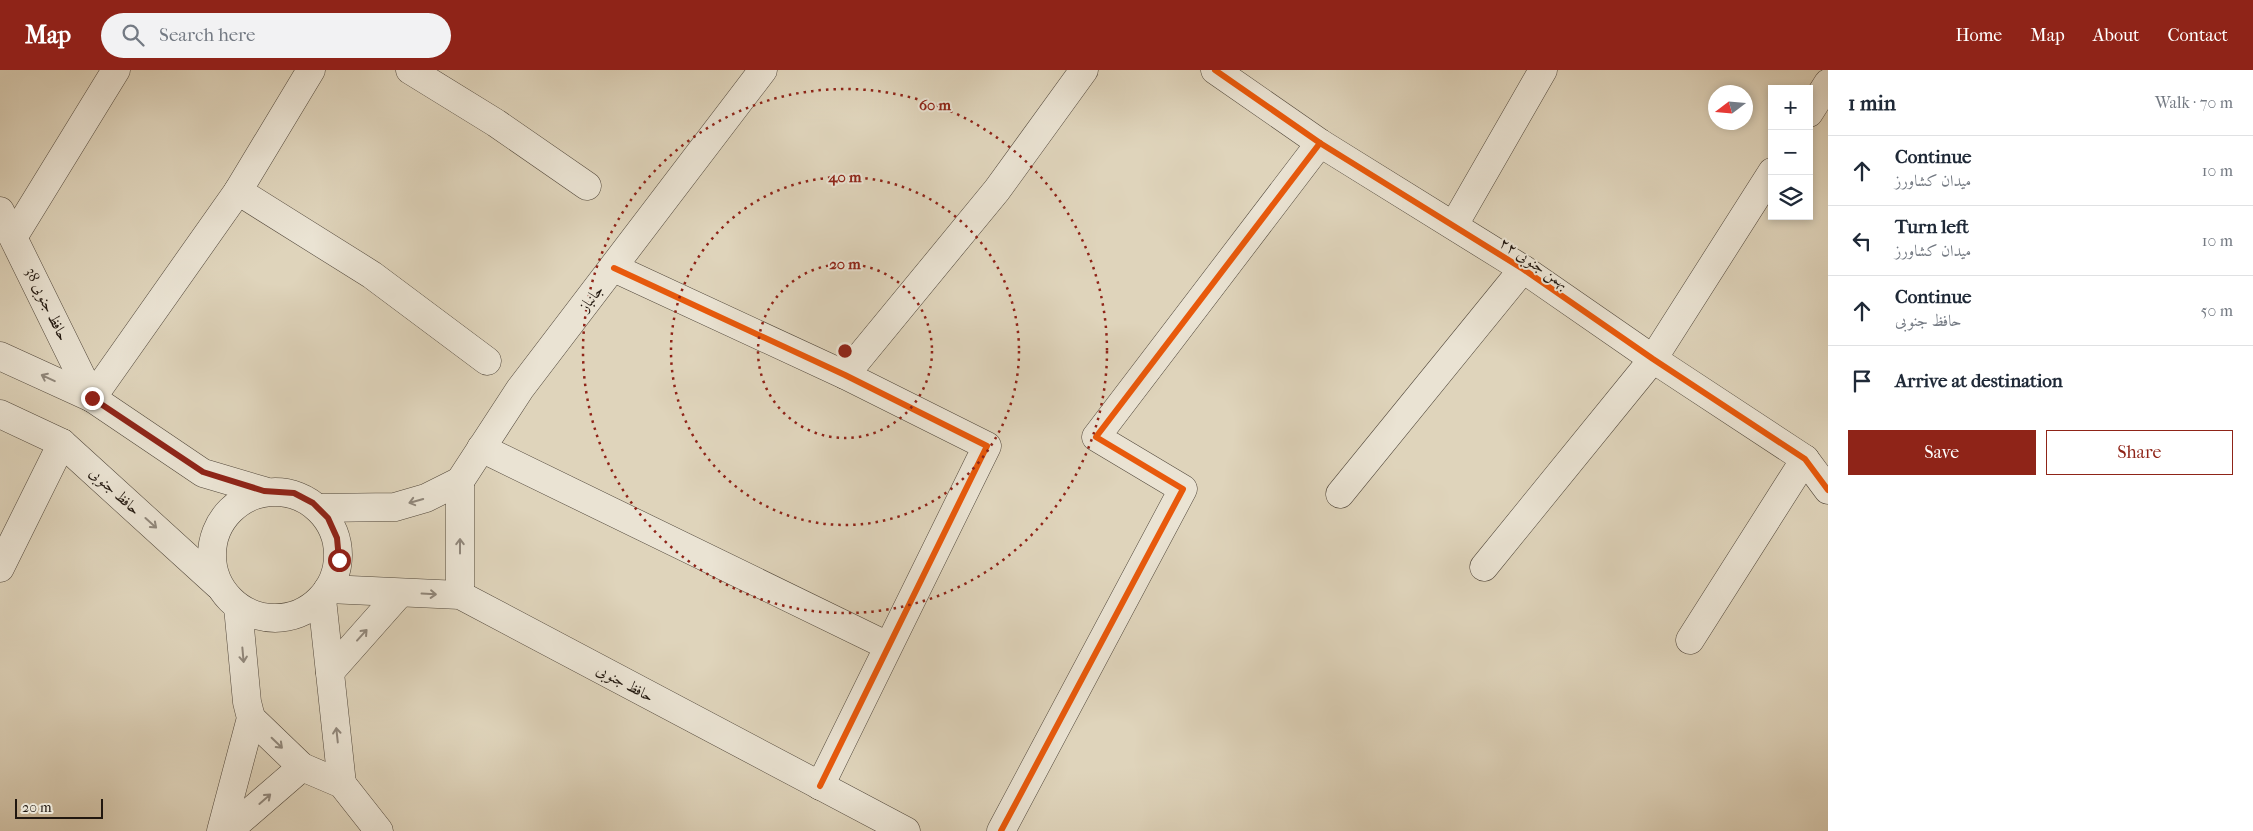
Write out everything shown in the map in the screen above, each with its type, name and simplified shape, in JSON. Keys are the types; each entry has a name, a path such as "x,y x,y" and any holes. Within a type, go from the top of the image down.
{"street":[{"path":"14,236 116,70"},
{"path":"92,398 238,191 311,70"},
{"path":"410,70 496,123 587,186"},
{"name":"جانباز","path":"460,481 520,389 763,70"},
{"path":"845,375 997,190 1084,70"},
{"path":"1454,225 1543,70"},
{"name":"۲۲ بهمن جنوبی","path":"1229,73 1320,143 1523,269 1653,359 1805,459 1828,490"},
{"path":"1813,107 1828,83"},
{"path":"1001,831 1183,490 1096,437 1320,143"},
{"path":"1484,567 1653,359 1770,175"},
{"path":"238,191 372,275 487,361"},
{"name":"حافظ جنوبی 38","path":"0,211 14,236 92,398"},
{"path":"614,268 845,375 987,446 820,786"},
{"path":"1340,494 1523,269"},
{"path":"0,356 92,398 203,472 264,491 294,493 313,503 328,518 337,538 339,560 333,580 325,594 308,610 290,617 254,616 238,607 218,584 211,555 218,526 237,503 264,491"},
{"name":"حافظ جنوبی","path":"0,414 62,443 218,584"},
{"path":"0,568 62,443"},
{"path":"481,448 888,646"},
{"path":"1690,640 1805,459"},
{"path":"318,508 395,507 426,498 460,481 460,595"},
{"path":"330,672 400,593"},
{"name":"حافظ جنوبی","path":"325,594 400,593 460,595 906,831"},
{"path":"325,594 330,672 342,784"},
{"path":"221,831 251,718 247,702 238,607"},
{"path":"251,718 302,767 342,784 380,831"},
{"path":"228,831 302,767"}],"cycle path":[{"path":"1215,70 1320,143 1523,269 1653,359 1805,459 1828,490"},
{"path":"1001,831 1183,489 1096,437 1320,143"},
{"path":"614,268 845,375 987,446 820,786"}],"route":[{"path":"92,398 203,472 264,491 294,493 313,503 328,518 337,538 339,560"}]}
